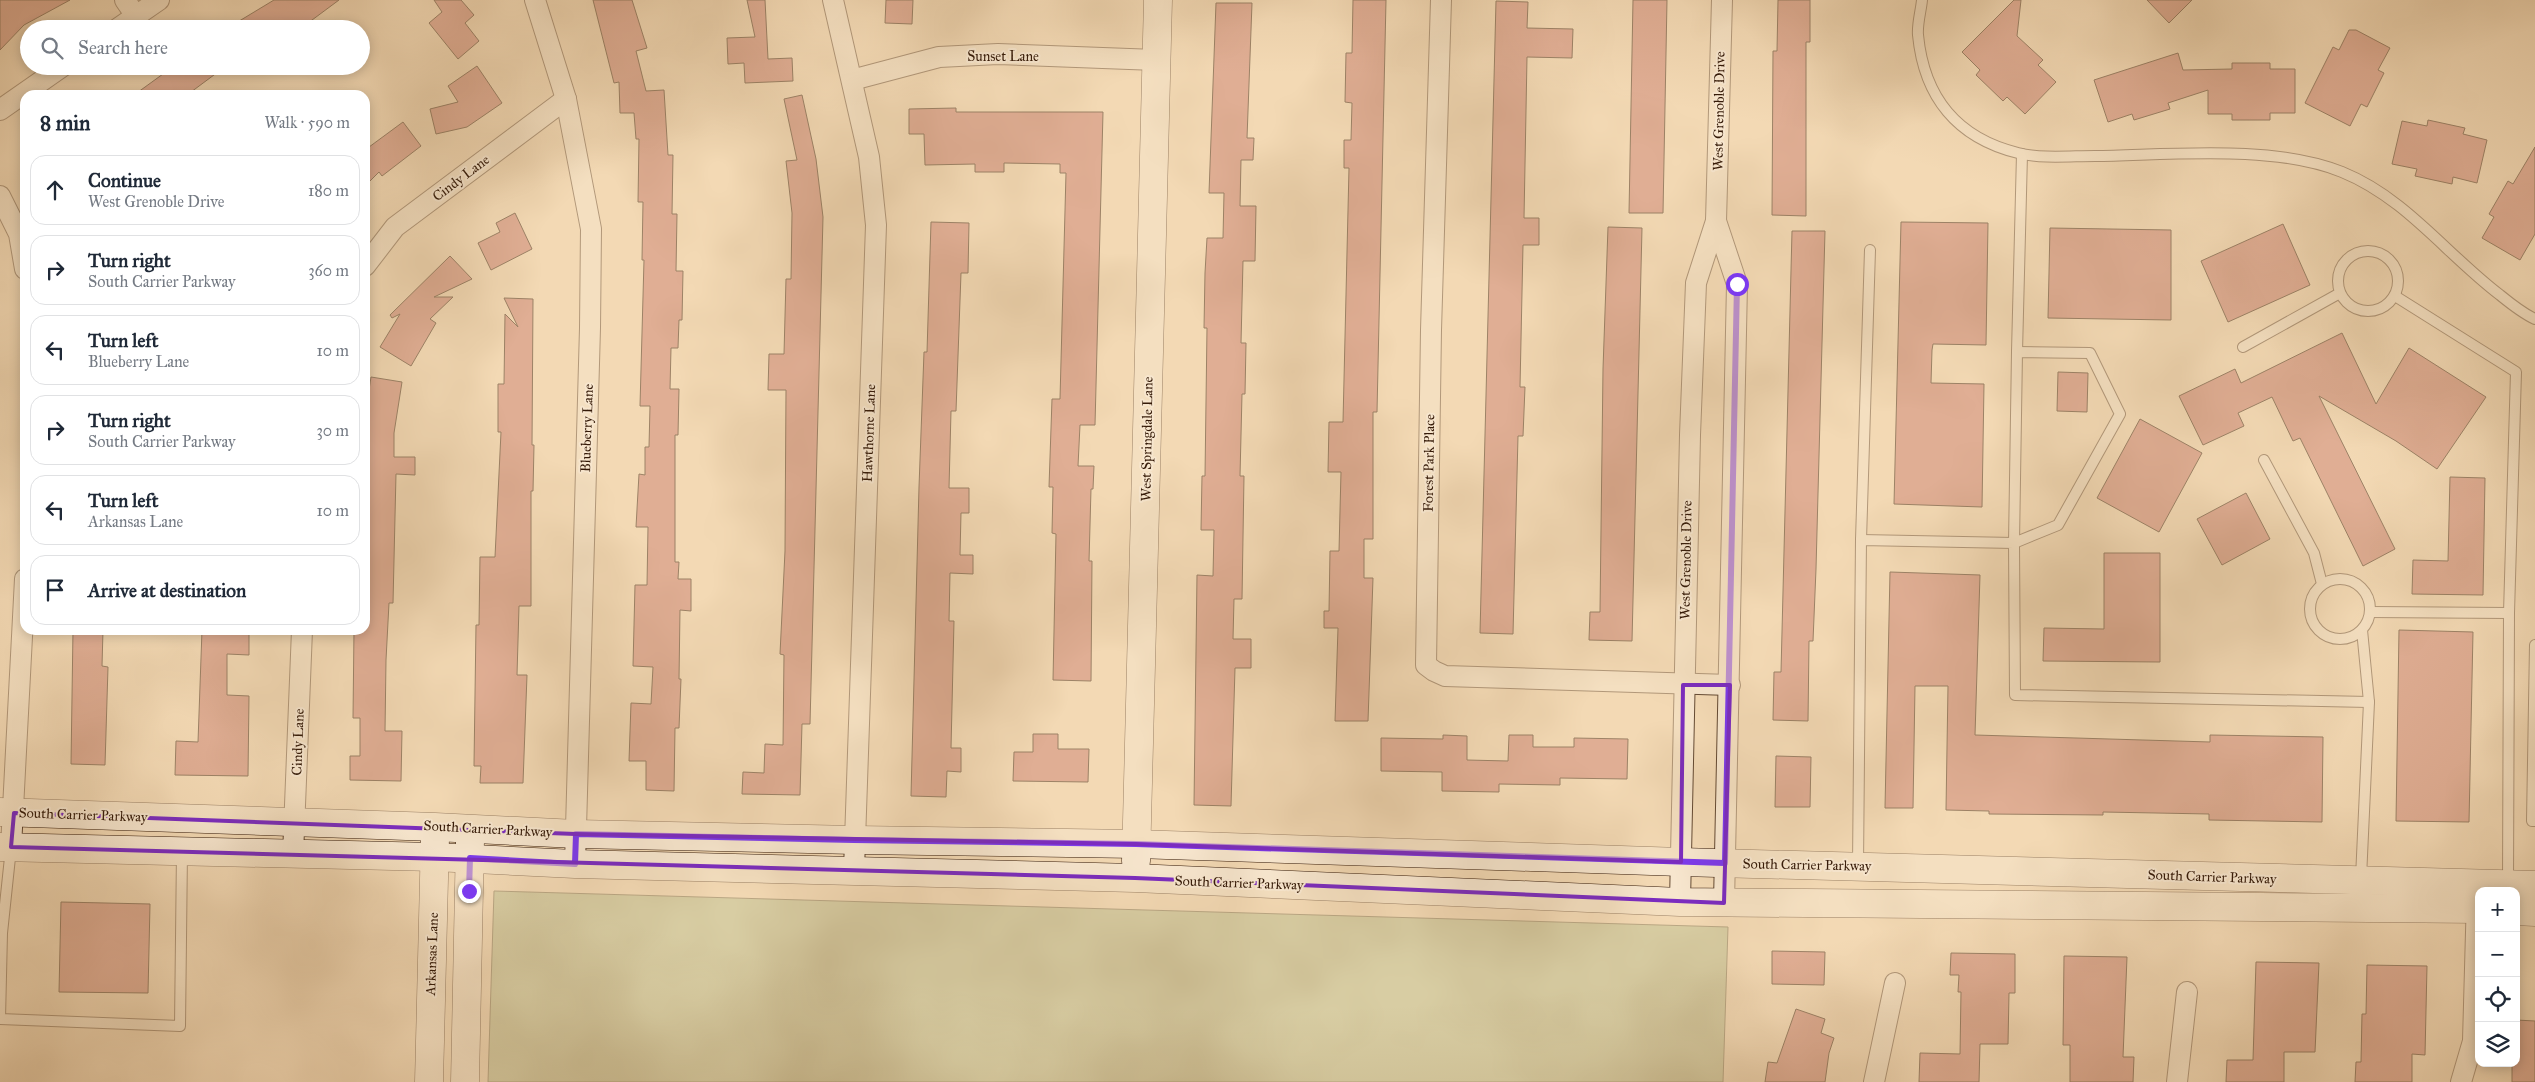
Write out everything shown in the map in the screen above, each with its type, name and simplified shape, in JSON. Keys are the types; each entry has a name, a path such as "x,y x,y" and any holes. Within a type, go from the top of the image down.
{"main road":[{"name":"West Springdale Lane","path":"1135,878 1158,0"},
{"name":"South Carrier Parkway","path":"7,812 435,827 576,834 1136,844 2361,882 2475,901"},
{"name":"Arkansas Lane","path":"428,1082 435,827"},
{"path":"465,1082 470,829"},
{"name":"South Carrier Parkway","path":"6,847 434,857 575,864 1135,878 1724,903 2475,901"},
{"name":"South Carrier Parkway","path":"2503,887 2508,884 2535,885"},
{"path":"2520,911 2535,912"}],"street":[{"path":"123,20 130,8 159,0"},
{"name":"Blueberry Lane","path":"535,0 566,99 591,229 575,864"},
{"name":"Hawthorne Lane","path":"833,0 869,157 876,225 854,870"},
{"name":"Forest Park Place","path":"1440,0 1431,330 1426,665 1446,676 1683,685"},
{"name":"West Grenoble Drive","path":"1680,902 1683,685 1696,283 1716,221 1722,0"},
{"name":"Sunset Lane","path":"852,80 939,57 998,54 1156,60"},
{"path":"29,90 50,75"},
{"path":"0,110 20,96"},
{"name":"Cindy Lane","path":"370,260 395,227 566,99"},
{"path":"0,196 19,234 20,240"},
{"name":"West Grenoble Drive","path":"1716,221 1737,284 1724,903"},
{"path":"6,847 21,635"},
{"name":"Cindy Lane","path":"293,854 296,822 302,635"},
{"path":"1683,685 1730,685"},
{"path":"2461,1082 2473,1041 2477,932"},
{"path":"1874,1082 1895,982"},
{"path":"2178,1082 2187,992"}],"lane":[{"path":"1922,0 1918,33 1923,64 1934,94 1955,122 1984,142 2022,154 2054,156 2225,154 2270,156 2304,161 2340,171 2370,184 2414,217 2483,282 2535,319"},
{"path":"2022,154 2014,543 2015,695 2369,702"},
{"path":"1858,866 1861,540 1870,250"},
{"path":"2370,250 2380,253 2389,258 2395,266 2398,286 2395,296 2388,304 2369,312 2350,306 2340,294 2338,280 2344,262 2360,252 2370,250"},
{"path":"2243,347 2340,294"},
{"path":"2395,296 2516,372 2509,613 2508,884"},
{"path":"1861,540 2014,543 2058,524 2120,414 2090,354 2017,352"},
{"path":"2264,460 2314,553 2322,584"},
{"path":"2361,882 2369,702 2362,630 2370,612 2366,592 2350,580 2330,580 2322,584 2310,601 2310,611 2317,629 2330,637 2344,639 2362,630"},
{"path":"2370,612 2509,613"},
{"path":"2535,645 2532,821 2535,821"},
{"path":"6,847 1,933 0,1020 180,1026 182,851"}],"highlighted area":[{"path":"1683,685 1730,685 1724,903 1135,878 11,847 14,813 576,834 1136,844 1681,862"}],"green space":[{"path":"494,891 1728,927 1723,1082 488,1082"}],"building":[{"path":"0,0 70,0 33,20 20,20 20,29 0,50"},
{"path":"274,0 339,0 312,20 241,20"},
{"path":"434,0 461,0 474,15 465,23 479,41 458,59 429,23 442,12"},
{"path":"593,0 632,0 647,48 636,51 646,91 664,90 668,155 673,155 672,214 677,214 676,271 683,271 682,320 679,320 678,348 671,348 670,389 679,389 678,435 675,435 675,562 679,562 678,579 691,579 691,611 680,610 679,679 681,679 679,728 675,728 674,791 646,790 646,761 629,761 631,703 651,704 653,667 633,666 635,585 647,585 648,527 636,527 639,474 645,475 645,447 649,447 650,406 640,406 644,260 642,260 643,202 638,202 639,139 636,139 634,113 620,113 619,82 614,83"},
{"path":"747,0 765,0 768,59 792,58 793,81 745,83 744,63 728,64 727,38 755,37"},
{"path":"886,0 913,0 912,24 885,23"},
{"path":"1353,0 1386,0 1377,412 1373,412 1373,539 1364,539 1364,578 1373,578 1368,721 1335,721 1338,628 1324,628 1324,611 1329,611 1330,551 1339,551 1341,472 1328,472 1329,422 1343,422 1349,168 1344,168 1344,140 1351,140 1352,103 1345,102 1346,53 1352,53"},
{"path":"1633,0 1667,0 1663,213 1629,213"},
{"path":"1778,0 1810,0 1810,42 1806,42 1806,216 1772,215 1773,51 1777,51"},
{"path":"2014,0 2021,0 2017,36 2043,60 2038,65 2056,82 2025,114 2007,97 2003,101 1976,75 1980,70 1962,52"},
{"path":"2147,0 2192,0 2169,23"},
{"path":"1496,1 1528,2 1527,28 1573,29 1572,58 1527,57 1524,218 1539,218 1539,245 1523,245 1520,387 1525,387 1523,436 1518,436 1513,634 1480,633"},
{"path":"1216,3 1252,3 1247,138 1254,138 1253,160 1241,160 1240,206 1256,206 1255,261 1243,261 1241,343 1246,343 1245,394 1242,394 1240,476 1244,476 1242,599 1234,599 1233,639 1251,639 1251,668 1235,668 1231,806 1194,805 1197,575 1213,576 1214,530 1201,530 1202,476 1205,476 1207,328 1204,328 1205,273 1207,238 1223,238 1224,193 1209,193"},
{"path":"2349,30 2356,30 2390,48 2378,70 2384,73 2367,107 2361,104 2350,126 2305,103 2333,47 2339,50"},
{"path":"2178,53 2183,70 2232,69 2232,63 2270,63 2270,69 2295,69 2295,113 2270,113 2270,120 2232,120 2232,114 2208,114 2208,90 2168,103 2170,109 2134,120 2132,114 2108,122 2094,80"},
{"path":"477,66 502,103 467,127 436,134 430,109 458,102 448,86"},
{"path":"162,75 214,75 194,90 141,90"},
{"path":"802,95 816,159 823,217 810,724 802,724 800,795 742,794 743,772 764,773 765,744 783,745 784,655 780,654 785,551 786,390 768,390 769,354 784,354 786,279 791,279 792,213 786,161 797,160 784,99"},
{"path":"956,108 956,112 1103,112 1095,425 1080,425 1078,466 1094,466 1093,489 1091,489 1089,561 1092,561 1091,681 1053,680 1056,534 1052,533 1053,487 1049,487 1052,399 1060,399 1066,173 1060,173 1060,164 1004,163 1004,172 975,172 975,164 925,165 924,134 909,134 909,109"},
{"path":"2428,120 2465,128 2463,134 2487,140 2477,183 2453,177 2452,184 2415,176 2417,169 2392,164 2402,121 2427,126"},
{"path":"403,122 421,146 382,176 379,172 370,181 370,146"},
{"path":"2535,147 2535,234 2520,260 2482,238 2494,217 2489,214 2508,181 2513,184"},
{"path":"515,213 532,249 491,270 478,243 500,232 496,223"},
{"path":"931,222 969,223 968,273 961,273 956,411 951,411 949,488 969,488 969,513 961,513 960,555 973,555 973,574 950,573 949,621 954,621 951,748 961,748 961,772 947,771 946,797 911,796 919,487 924,352 927,352"},
{"path":"1901,222 1988,223 1986,345 1933,344 1931,383 1984,384 1982,507 1894,504"},
{"path":"2283,224 2310,285 2228,322 2201,261"},
{"path":"1608,227 1642,228 1632,641 1589,640 1590,612 1600,612 1603,369"},
{"path":"2050,228 2171,230 2171,320 2048,318"},
{"path":"1792,231 1825,231 1816,569 1813,641 1809,641 1808,721 1773,720 1774,672 1781,672"},
{"path":"450,256 472,279 434,297 453,297 430,319 436,323 411,366 380,347 400,314 392,318 390,315"},
{"path":"504,298 533,299 532,445 534,445 533,491 531,491 531,606 519,606 517,675 527,675 523,783 480,783 481,766 474,766 476,625 479,625 480,557 495,557 501,432 498,432 498,384 504,384 505,314 518,327"},
{"path":"2342,333 2376,404 2409,348 2486,397 2437,469 2396,441 2319,396 2395,549 2363,566 2300,438 2293,441 2272,397 2238,413 2244,426 2203,445 2179,396 2235,369 2241,383"},
{"path":"2058,372 2088,373 2087,412 2057,411"},
{"path":"371,377 402,382 394,433 394,457 415,457 415,475 396,474 393,603 389,603 386,660 385,731 402,731 401,781 350,780 350,756 360,756 360,718 353,718 354,635 370,635"},
{"path":"2140,419 2202,453 2159,532 2097,498"},
{"path":"2450,477 2485,478 2483,595 2412,594 2413,560 2448,561"},
{"path":"2246,493 2270,539 2222,565 2197,519"},
{"path":"2104,553 2160,553 2160,662 2043,661 2044,628 2104,629"},
{"path":"1890,572 1980,575 1975,735 2210,742 2210,735 2323,737 2322,822 2209,820 2209,814 2103,812 2103,815 1989,814 1989,811 1946,810 1948,686 1915,686 1913,808 1885,808"},
{"path":"2399,630 2473,632 2469,822 2396,821"},
{"path":"73,635 103,635 102,666 108,667 105,765 71,764"},
{"path":"202,635 249,635 249,655 227,654 227,695 249,696 248,776 175,775 176,741 198,742"},
{"path":"1033,734 1058,734 1058,749 1089,749 1088,782 1013,781 1014,752 1033,752"},
{"path":"1443,735 1467,736 1467,760 1508,761 1509,735 1533,735 1533,747 1574,747 1574,738 1628,739 1627,779 1560,778 1560,785 1499,784 1499,792 1442,791 1442,772 1381,771 1381,738 1443,739"},
{"path":"1776,756 1811,757 1810,807 1775,807"},
{"path":"61,902 150,904 148,993 59,992"},
{"path":"1772,951 1825,952 1824,985 1772,984"},
{"path":"1951,953 2015,954 2015,993 2009,993 2008,1044 1980,1044 1979,1082 1919,1082 1920,1053 1960,1054 1961,992 1958,992 1959,975 1950,975"},
{"path":"2064,956 2127,957 2123,1057 2134,1057 2133,1082 2070,1082 2070,1045 2063,1045"},
{"path":"2256,962 2319,963 2315,1052 2284,1052 2284,1082 2226,1082 2227,1060 2253,1060"},
{"path":"2367,965 2427,966 2425,1055 2412,1054 2412,1082 2355,1082 2356,1062 2361,1062 2362,1014 2366,1014"},
{"path":"1796,1009 1825,1019 1821,1033 1834,1038 1829,1053 1825,1082 1765,1082 1768,1062 1777,1063"},
{"path":"2520,1020 2535,1021 2535,1082 2512,1082 2512,1067 2520,1067"}],"route":[{"path":"469,891 470,858 575,864 576,834 1136,844 1725,863 1737,284"}]}
